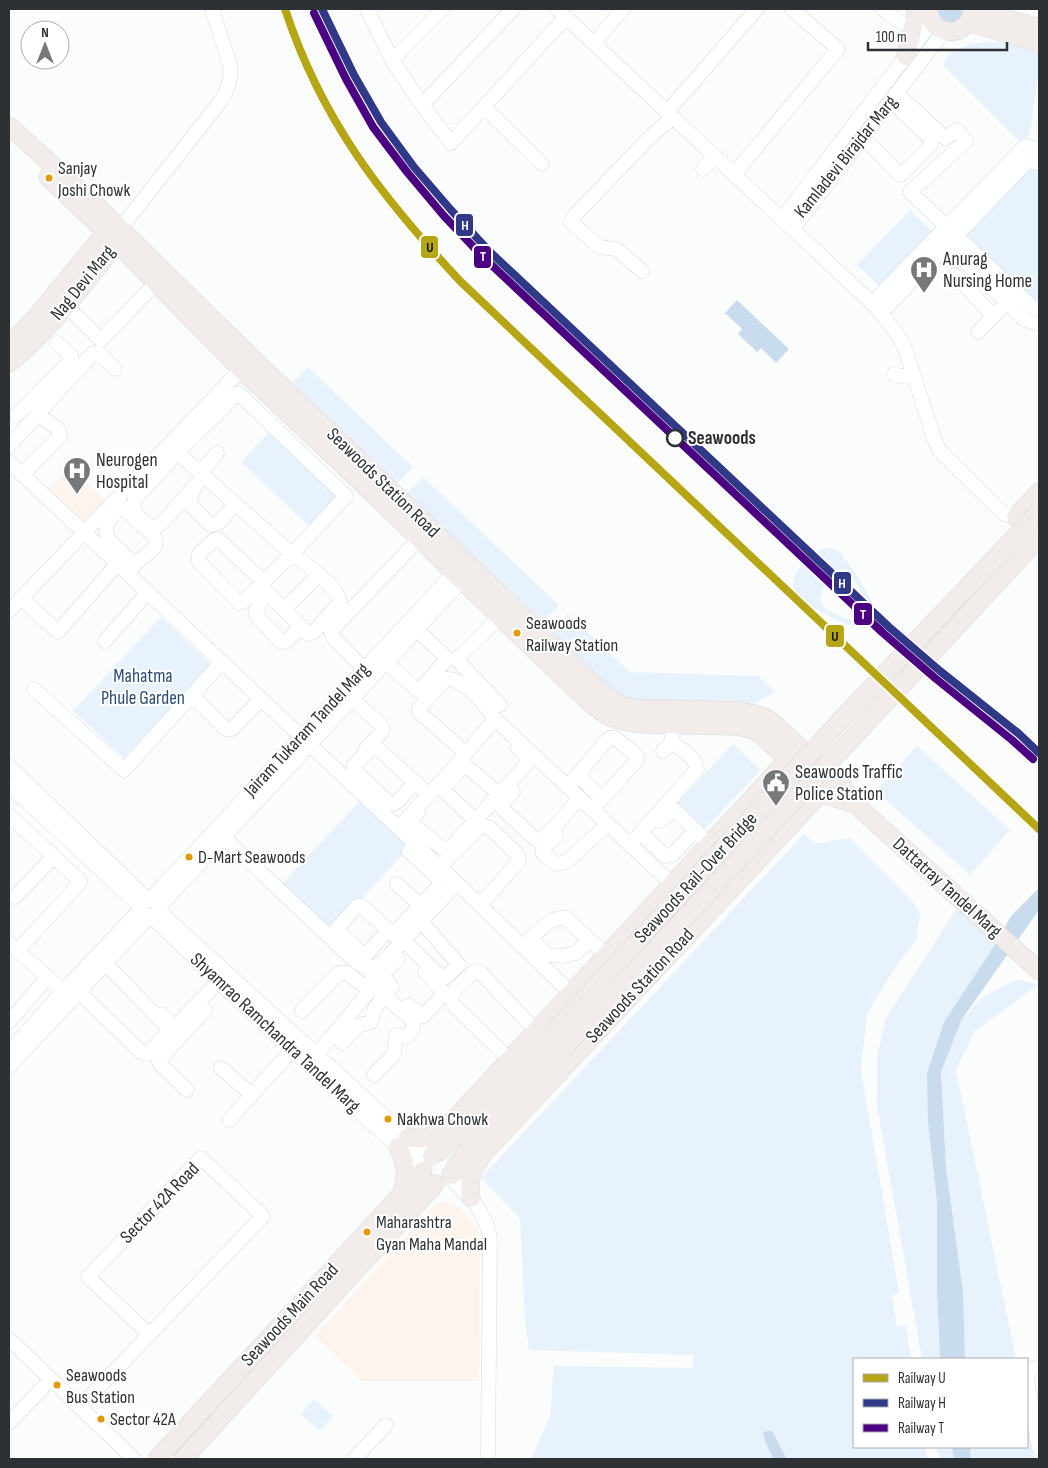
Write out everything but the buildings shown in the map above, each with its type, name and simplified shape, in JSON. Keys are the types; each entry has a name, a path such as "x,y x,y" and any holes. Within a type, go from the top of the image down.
{"main road":[{"path":"906,56 917,9"},
{"path":"934,21 954,31 964,26 970,16"},
{"path":"970,16 1039,28"},
{"path":"970,16 1039,43"},
{"name":"Seawoods Station Road","path":"9,126 114,235 463,571 601,691 620,705 644,709 739,710 762,716 771,722 794,753 828,784 828,796 855,804"},
{"name":"Seawoods Station Road","path":"9,141 114,235 156,283 247,364"},
{"name":"Nag Devi Marg","path":"9,363 24,351 47,327 65,305 114,235"},
{"name":"Nag Devi Marg","path":"9,344 114,235"},
{"name":"Seawoods Station Road","path":"366,477 419,539 463,571 500,618 590,703 602,712 615,719 669,739 744,727 754,730 794,753"},
{"path":"1016,517 1039,492"},
{"name":"Seawoods Rail-Over Bridge","path":"561,1038 840,721 1039,512"},
{"name":"Seawoods Rail-Over Bridge","path":"437,1168 459,1134 561,1038 1039,538"},
{"path":"401,1196 406,1180 403,1142 427,1138 440,1133 449,1125 794,753"},
{"name":"Seawoods Station Road","path":"437,1168 482,1155 828,784"},
{"name":"Dattatray Tandel Marg","path":"855,804 1035,967"},
{"path":"437,1168 449,1125"},
{"path":"471,1198 470,1178 475,1165 482,1155"},
{"name":"Seawoods Main Road","path":"157,1459 401,1196 437,1168"},
{"name":"Seawoods Main Road","path":"184,1459 437,1168"}],"street":[{"path":"114,235 220,102 229,86 230,64 212,9"},
{"path":"367,9 392,60 422,105 451,143 484,107 561,13 734,174 788,217 881,303 908,334 914,346 948,446 1010,508 1016,517 1039,538"},
{"path":"422,105 513,9"},
{"path":"594,43 623,9"},
{"path":"642,271 616,249 599,247 571,222 576,214 650,137 757,9"},
{"path":"734,174 838,49 792,9"},
{"path":"883,9 913,30"},
{"path":"392,60 437,11"},
{"name":"Kamladevi Birajdar Marg","path":"788,217 906,56 934,21"},
{"name":"Kamladevi Birajdar Marg","path":"788,217 863,137 894,97 934,21"},
{"path":"863,137 900,175 931,145 932,140 894,97"},
{"path":"894,97 945,138 957,130 966,141 910,192 1024,320 1039,324"},
{"path":"484,107 542,164"},
{"path":"947,235 1034,162 1025,146"},
{"path":"881,303 947,235 1025,146"},
{"path":"1025,146 1039,149"},
{"path":"703,169 715,156"},
{"path":"947,235 1032,308 1039,309"},
{"path":"955,275 993,316"},
{"path":"65,305 101,340 156,283"},
{"path":"978,332 1007,302"},
{"path":"881,303 905,349 934,438 947,465 1004,514 1016,517"},
{"path":"57,343 72,356 76,364"},
{"path":"28,425 13,411 93,353 99,353 115,369"},
{"path":"9,446 38,414 76,364"},
{"path":"217,453 161,524 153,527 146,524 134,511 135,499 174,449 247,364"},
{"path":"895,374 900,376 912,371"},
{"path":"9,611 84,533 119,503 174,449 238,393 346,496"},
{"path":"31,472 60,436 58,429 38,414"},
{"path":"174,449 199,478 235,504 292,554 319,575 339,596 340,602 311,634 308,634 264,586 218,539 214,540 199,554 199,562 240,603 243,602 264,586 292,554 346,496 366,477"},
{"path":"9,462 31,472 84,533 126,567"},
{"path":"199,478 190,506 212,525 219,523 235,504"},
{"path":"21,598 58,632 126,567 154,548 156,540 154,536 119,503"},
{"path":"119,503 106,524 106,535 126,567 148,592 305,741 342,775 389,803 393,804 400,799 416,782"},
{"path":"364,669 333,637 331,631 419,539"},
{"name":"Jairam Tukaram Tandel Marg","path":"305,741 352,699 416,629 463,571"},
{"name":"Jairam Tukaram Tandel Marg","path":"9,1067 71,994 305,741 364,669 463,571"},
{"path":"284,609 319,575"},
{"path":"264,586 256,615 280,641 286,642 301,626"},
{"path":"105,642 148,592"},
{"path":"500,618 459,657 458,661 495,709 541,762 672,884"},
{"path":"386,662 417,690 421,689 446,660 446,657 416,629"},
{"path":"34,689 124,770 222,662"},
{"path":"495,709 461,683 446,679 419,708 419,712 499,794"},
{"path":"192,695 226,729 230,730 261,699"},
{"path":"342,775 383,730 382,726 352,699"},
{"path":"466,759 495,709"},
{"path":"494,733 500,733 528,760 527,764 451,846 445,849 412,824 411,820 466,759 494,733"},
{"path":"541,762 502,806 533,838 540,840 586,804 602,799 636,761 637,757 615,738 610,738 567,787"},
{"path":"632,847 697,769 694,760 669,739"},
{"path":"475,820 436,792 416,782 374,746 354,765 354,770 365,788 398,828 480,905 527,943 571,993"},
{"name":"Shyamrao Ramchandra Tandel Marg","path":"9,766 150,908 222,984 292,1050 437,1168 471,1198 479,1208 486,1221 490,1238 488,1459"},
{"path":"578,775 602,799"},
{"name":"Shyamrao Ramchandra Tandel Marg","path":"9,785 317,1054 403,1142"},
{"path":"398,828 436,792"},
{"path":"586,804 543,849 543,854 557,864 566,862 608,824"},
{"path":"632,847 646,837 672,810 675,810 710,844"},
{"path":"9,815 80,882 13,947 47,978 71,994 142,1053 149,1053 168,1032 166,1026 106,962"},
{"path":"440,866 483,826 490,828 518,855 519,861 480,905"},
{"path":"646,837 665,856 669,856 696,830"},
{"path":"219,833 332,933 363,954 367,954 400,939"},
{"path":"409,851 440,882 439,887 423,913"},
{"path":"15,897 53,856"},
{"path":"332,933 358,964 369,968 377,966 383,962 423,913 457,883"},
{"path":"332,933 357,906 362,906 408,944 444,978 459,965 423,913 397,884"},
{"path":"365,900 393,928 444,994 423,1016 420,1016 409,1004"},
{"name":"Jairam Tukaram Tandel Marg","path":"9,1052 106,962 150,908"},
{"path":"527,943 552,920 566,918 606,955"},
{"path":"374,1075 394,1054 396,1035 408,1036 413,1030 412,1019 388,992 384,977 400,939"},
{"path":"527,943 549,955 563,956 576,953 589,940"},
{"path":"106,962 174,1025 178,1025 222,984"},
{"path":"317,1054 372,987 369,968"},
{"path":"510,1060 453,1004 452,994 472,973 480,972 536,1031"},
{"path":"302,1011 339,973 347,973 379,991 388,992"},
{"path":"9,1022 47,978"},
{"path":"188,1090 159,1062 222,984"},
{"path":"342,1043 357,1026 371,1022 375,1008 388,992"},
{"path":"229,1120 292,1050"},
{"path":"222,1068 252,1095"},
{"name":"Sector 42A Road","path":"80,1407 150,1335 263,1216 201,1158 88,1277 150,1335"},
{"path":"9,1339 134,1459"},
{"path":"9,1423 50,1379"},
{"path":"1028,1385 1039,1448"},
{"path":"354,1459 386,1425"}],"shaded area":[{"name":"Neurogen Hospital","path":"70,467 105,500 83,523 48,490"},
{"path":"446,1202 458,1207 469,1217 477,1228 480,1241 479,1381 362,1381 315,1336 432,1208"}],"green space":[{"path":"984,42 1008,43 1039,52 1039,70 1030,133 1024,141 1016,138 943,65 950,55 960,48"},
{"path":"1029,165 1039,167 1039,304 1033,303 962,235"},
{"path":"910,210 932,231 879,286 857,265"},
{"path":"308,367 413,467 395,486 289,386"},
{"path":"271,430 341,496 310,527 241,462"},
{"path":"423,477 559,605 540,625 404,496"},
{"path":"824,548 839,551 850,566 872,601 875,621 870,627 854,627 844,623 797,597 793,583 795,575 799,568 817,551","holes":["841,574 846,575 856,584 864,597 871,616 871,620 868,623 857,622 843,617 821,604 822,590 828,582"]},
{"path":"568,614 630,672 758,676 775,691 749,707 622,700 551,635"},
{"name":"Mahatma Phule Garden","path":"161,617 212,665 124,758 73,711"},
{"path":"733,744 761,770 705,829 676,803"},
{"path":"917,746 1010,830 970,875 876,791"},
{"path":"360,801 410,847 332,930 282,884"},
{"path":"804,834 816,844 850,838 914,903 920,914 916,940 897,965 867,1013 861,1070 899,1293 892,1296 897,1327 906,1325 911,1358 853,1358 853,1448 925,1448 927,1459 787,1459 772,1431 763,1433 766,1444 774,1459 531,1459 550,1417 554,1366 692,1368 694,1355 529,1350 525,1321 520,1218 481,1178"},
{"path":"957,908 996,943 944,1022 928,1121 937,1202 937,1292 940,1358 922,1358 877,1105 877,1056 886,1018"},
{"path":"1016,980 1039,984 974,1032 956,1070 1016,1358 965,1358 963,1291 946,1168 941,1072 962,1019 983,997"},
{"path":"314,1399 333,1416 320,1431 301,1414"},
{"path":"1028,1424 1034,1459 971,1459 970,1448 1028,1448"},
{"path":"937,1448 952,1448 954,1459 940,1459"}],"water":[{"path":"936,9 963,9 961,17 956,22 949,22 940,20"},
{"path":"737,300 789,349 776,363 761,348 757,352 738,334 742,329 725,313"},
{"path":"1039,888 1039,910 962,1019 941,1072 946,1168 963,1291 965,1358 940,1358 937,1292 937,1202 928,1121 927,1073 944,1022 996,943 1011,916"},
{"path":"772,1431 787,1459 774,1459 766,1444 763,1433"},
{"path":"952,1448 970,1448 971,1459 954,1459"}],"rail line":[{"name":"U","path":"285,9 317,87 336,122 380,187 431,250 460,281 1039,829"},
{"name":"H","path":"322,9 354,75 381,122 414,167 489,251 889,627 940,671 1018,733 1039,753"},
{"name":"T","path":"314,13 346,79 373,127 444,216 483,257 883,633 1033,759"}],"place":[{"name":"Sanjay Joshi Chowk","path":"49,178"},
{"name":"Anurag Nursing Home","path":"924,294"},
{"name":"Seawoods","path":"675,438"},
{"name":"Neurogen Hospital","path":"77,495"},
{"name":"Seawoods Railway Station","path":"517,633"},
{"name":"Seawoods Traffic Police Station","path":"776,807"},
{"name":"D-Mart Seawoods","path":"189,857"},
{"name":"Nakhwa Chowk","path":"388,1119"},
{"name":"Maharashtra Gyan Maha Mandal","path":"367,1232"},
{"name":"Seawoods Bus Station","path":"57,1385"},
{"name":"Sector 42A","path":"101,1419"}]}
